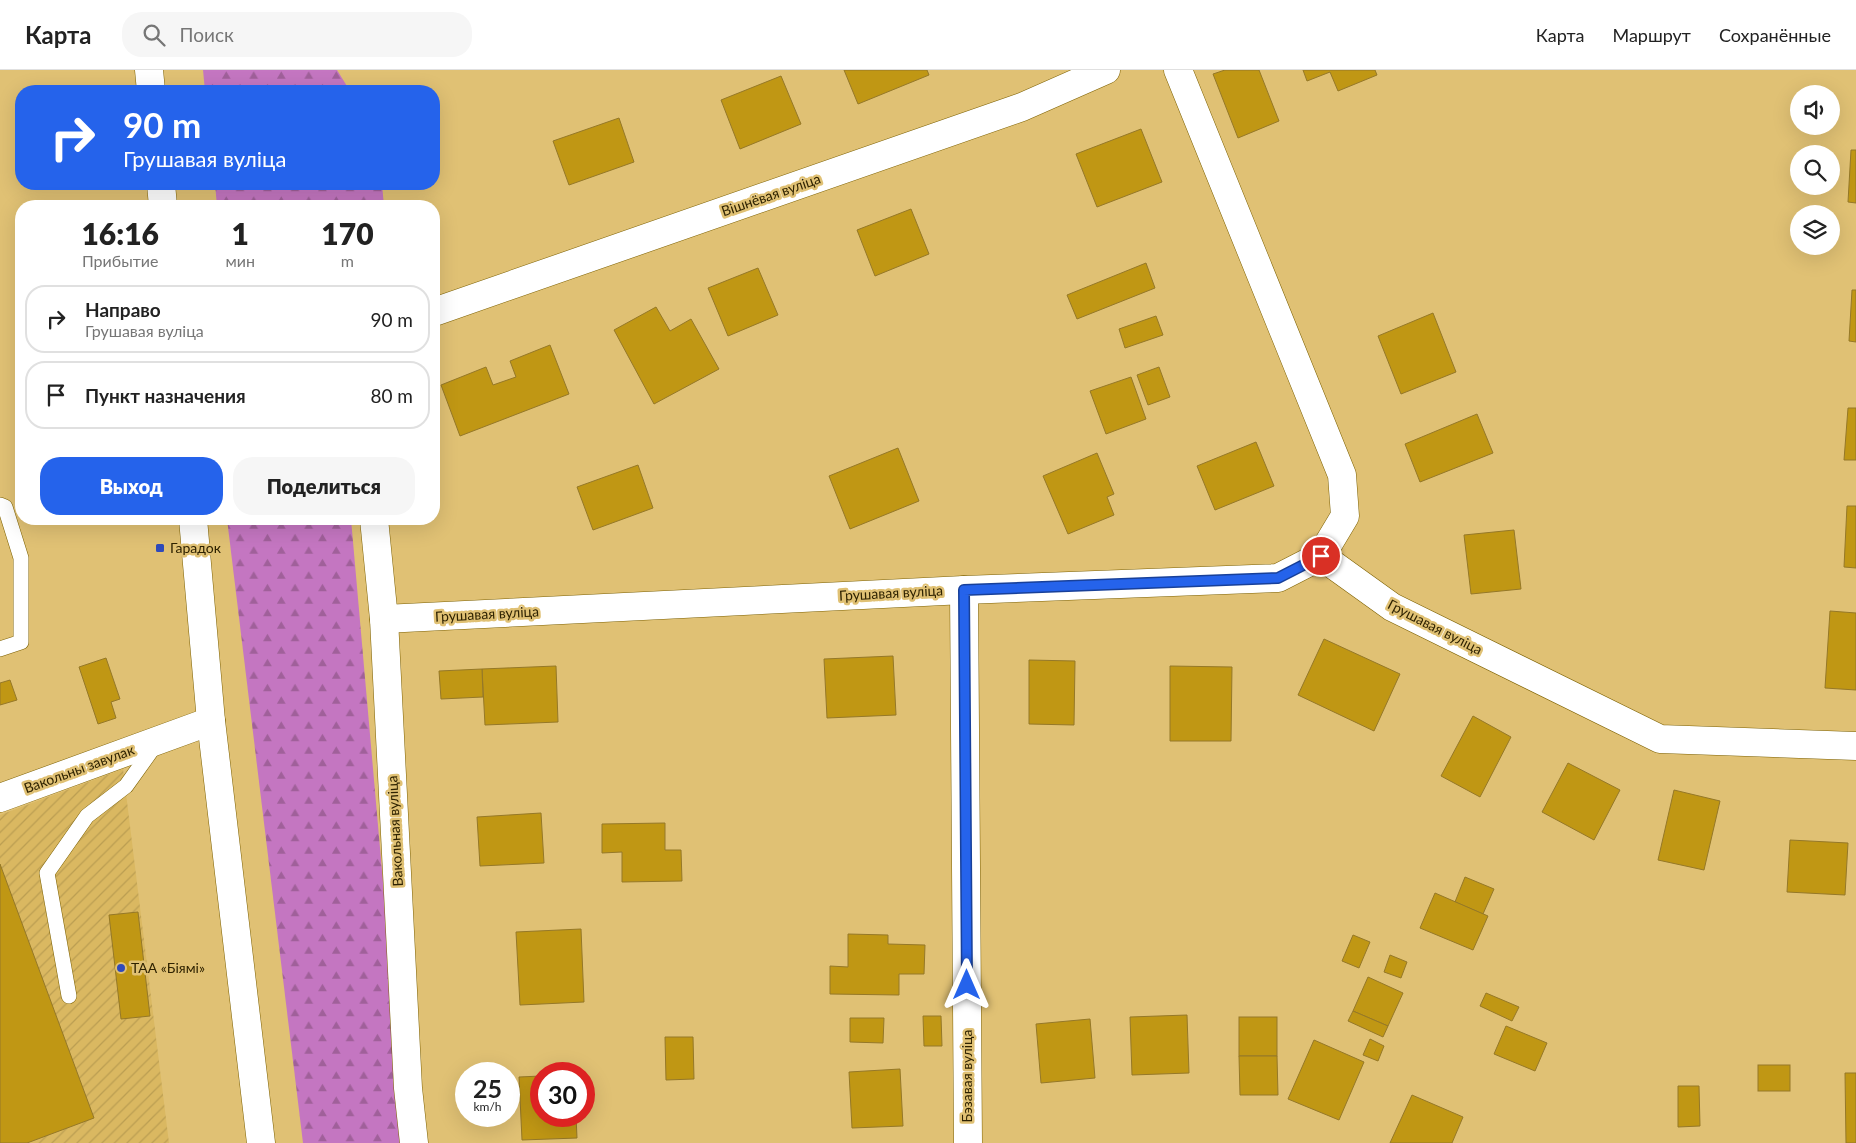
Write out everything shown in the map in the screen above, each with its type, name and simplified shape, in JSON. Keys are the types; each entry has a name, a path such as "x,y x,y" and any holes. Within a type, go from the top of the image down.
{"street":[{"path":"149,70 150,85"},
{"name":"Вішнёвая вуліца","path":"440,310 1022,107 1106,70"},
{"path":"1178,70 1342,475 1345,516 1321,556"},
{"path":"194,525 210,722 261,1143"},
{"name":"Вакольная вуліца","path":"375,525 384,619 408,1088 414,1143"},
{"name":"Грушавая вуліца","path":"384,619 964,590 1278,578 1321,556 1392,607 1660,739 1856,746"},
{"name":"Бэзавая вуліца","path":"964,590 968,1143"},
{"name":"Вакольны завулак","path":"0,798 210,722"}],"lane":[{"path":"0,505 6,507 21,558 21,642 0,649"},
{"path":"69,996 47,873 86,816 126,786 158,741"}],"shaded area":[{"path":"123,769 169,1143 0,1143 0,815"}],"green space":[{"path":"203,70 337,70 346,85 204,85"},
{"path":"216,190 383,190 383,200 216,200"},
{"path":"228,525 352,525 406,1143 303,1143"}],"building":[{"path":"844,70 927,70 929,75 858,104"},
{"path":"1225,70 1259,70 1279,121 1238,138 1213,74"},
{"path":"1303,70 1375,70 1377,75 1338,91 1330,72 1307,81"},
{"path":"781,76 801,124 740,149 721,100"},
{"path":"619,118 634,162 569,185 553,141"},
{"path":"1141,129 1162,182 1097,207 1076,154"},
{"path":"1851,150 1856,150 1856,203 1848,202"},
{"path":"911,209 929,254 875,276 857,230"},
{"path":"1146,263 1155,288 1077,319 1067,295"},
{"path":"758,268 778,315 728,336 708,288"},
{"path":"1852,290 1856,290 1856,342 1849,341"},
{"path":"656,307 670,331 691,319 719,369 654,404 614,330"},
{"path":"1433,313 1456,372 1401,394 1378,336"},
{"path":"1156,316 1163,335 1125,348 1119,329"},
{"path":"550,345 569,394 460,436 441,385 486,367 493,385 516,377 510,361"},
{"path":"1159,367 1170,397 1148,405 1137,375"},
{"path":"1131,377 1146,419 1106,434 1090,391"},
{"path":"1848,408 1856,408 1856,460 1844,460"},
{"path":"1477,414 1493,453 1420,482 1405,444"},
{"path":"1256,442 1274,486 1215,510 1197,466"},
{"path":"898,448 919,501 850,529 829,476"},
{"path":"1097,453 1114,494 1107,497 1114,515 1068,534 1043,476"},
{"path":"638,465 653,508 593,530 577,487"},
{"path":"1847,506 1856,506 1856,568 1844,567"},
{"path":"1514,530 1521,589 1471,594 1464,535"},
{"path":"1830,611 1856,613 1856,690 1825,688"},
{"path":"1324,639 1400,674 1374,731 1298,695"},
{"path":"893,656 896,715 827,718 824,659"},
{"path":"106,658 120,699 111,702 116,718 98,724 79,667"},
{"path":"1029,660 1075,661 1074,725 1029,724"},
{"path":"556,666 558,722 485,725 482,669"},
{"path":"1170,666 1232,667 1231,741 1170,741"},
{"path":"482,669 483,697 441,699 439,671"},
{"path":"10,680 17,700 0,705 0,683"},
{"path":"1473,716 1511,737 1480,797 1441,776"},
{"path":"1568,763 1620,790 1594,840 1542,812"},
{"path":"1674,790 1720,801 1704,870 1658,860"},
{"path":"541,813 544,863 480,866 477,817"},
{"path":"665,823 665,850 681,850 682,881 622,882 622,852 602,853 602,824"},
{"path":"1790,840 1848,843 1845,895 1787,892"},
{"path":"0,864 94,1118 27,1143 0,1143"},
{"path":"1465,877 1494,889 1483,914 1455,902"},
{"path":"1435,893 1488,916 1473,950 1420,928"},
{"path":"138,912 150,1016 121,1019 109,915"},
{"path":"581,929 584,1002 520,1005 516,932"},
{"path":"848,934 888,935 888,944 925,945 924,974 899,974 899,995 830,994 830,966 848,967"},
{"path":"1353,935 1370,942 1359,968 1342,961"},
{"path":"1390,955 1407,962 1401,978 1384,972"},
{"path":"1368,977 1403,993 1388,1026 1353,1011"},
{"path":"1486,993 1519,1007 1512,1021 1480,1006"},
{"path":"1353,1011 1388,1026 1383,1037 1348,1021"},
{"path":"1187,1015 1189,1073 1132,1075 1130,1017"},
{"path":"923,1016 941,1016 942,1046 924,1046"},
{"path":"1239,1017 1277,1017 1277,1056 1239,1056"},
{"path":"850,1018 884,1018 883,1043 850,1042"},
{"path":"1090,1019 1095,1078 1041,1083 1036,1024"},
{"path":"1506,1026 1547,1043 1535,1071 1494,1054"},
{"path":"665,1037 693,1037 694,1079 666,1080"},
{"path":"1370,1039 1384,1046 1378,1061 1363,1055"},
{"path":"1314,1040 1364,1062 1339,1120 1288,1099"},
{"path":"1239,1056 1277,1056 1278,1095 1240,1095"},
{"path":"1758,1065 1790,1065 1790,1091 1758,1091"},
{"path":"900,1069 903,1126 852,1128 849,1072"},
{"path":"1845,1073 1856,1073 1856,1143 1846,1143"},
{"path":"530,1076 530,1127 576,1127 577,1138 522,1140 520,1077"},
{"path":"1678,1086 1699,1086 1700,1126 1678,1127"},
{"path":"1412,1095 1463,1117 1452,1143 1390,1143"}],"place":[{"name":"Гарадок","path":"160,548"},
{"name":"ТАА «Біямі»","path":"121,968"}],"route":[{"path":"967,985 964,590 1278,578 1321,556"}]}
